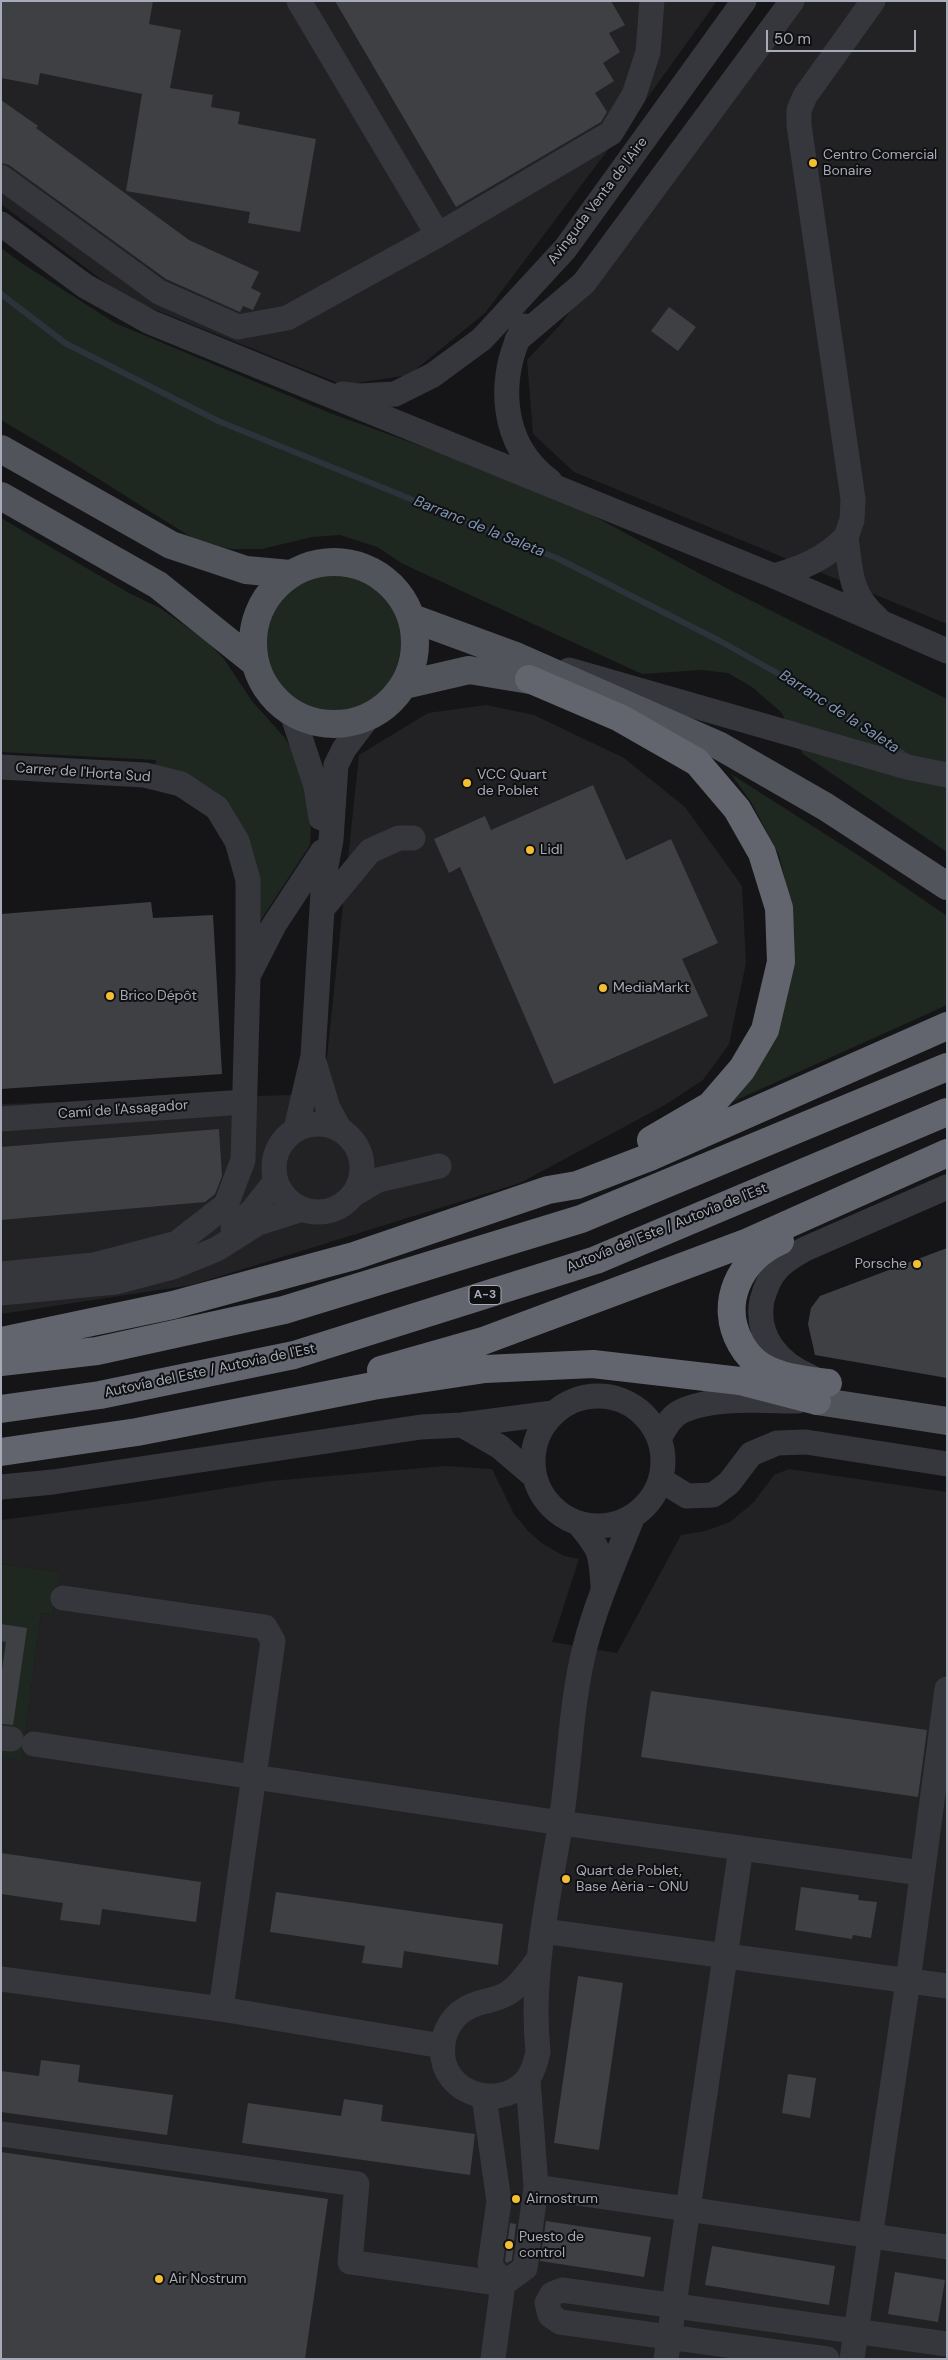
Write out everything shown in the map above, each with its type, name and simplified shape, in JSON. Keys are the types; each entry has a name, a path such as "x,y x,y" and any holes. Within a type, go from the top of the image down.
{"highway":[{"path":"523,668 620,718 697,762 737,808 762,853 779,908 781,962 764,1030 742,1069 711,1105 643,1145 573,1175 548,1190"},
{"path":"1,1341 173,1305 335,1261 548,1190 577,1185 650,1157 947,1026"},
{"path":"1,1362 97,1351 284,1310 581,1219 947,1067"},
{"name":"Autovía del Este / Autovia de l'Est","path":"1,1409 100,1395 294,1355 596,1260 947,1112"},
{"path":"230,1413 483,1341 748,1242 947,1154"},
{"path":"822,1392 760,1366 747,1355 733,1328 730,1310 732,1294 738,1281 754,1257 770,1245 947,1165"},
{"path":"1,1452 40,1448 137,1432 373,1386 485,1369 593,1364 822,1392"}],"main road":[{"path":"1,449 171,545 246,570 290,574"},
{"path":"1,496 158,585 254,662"},
{"path":"338,561 362,566 384,578 401,596 412,618 416,641 413,664 404,685 388,704 369,716 343,724 316,722 292,713 275,699 262,682 254,662 252,636 258,612 271,590 290,574 313,564 338,561"},
{"path":"412,618 523,668 597,692 718,745 826,807 947,886"},
{"path":"404,685 469,670 523,668"},
{"path":"822,1392 947,1402"},
{"path":"822,1392 947,1421"}],"street":[{"path":"299,1 438,235"},
{"path":"1,177 159,292 238,326 286,318 438,235 611,133 634,95 648,52 652,1"},
{"name":"Avinguda Venta de l'Aire","path":"312,389 359,396 395,394 433,375 482,339 565,249 744,1"},
{"path":"517,340 584,283 792,1"},
{"path":"774,576 817,561 832,551 846,537 852,520 853,499 798,125 799,110 805,96 873,1"},
{"path":"1,224 85,286 150,322 774,576 947,651"},
{"path":"565,249 517,340 507,371 506,409 512,430 532,465 548,480 572,493"},
{"path":"846,537 856,593 863,605 882,623"},
{"path":"523,668 716,712 907,767 947,775"},
{"path":"292,713 316,786 321,809 324,876"},
{"path":"296,1129 312,1056 324,876 331,840 336,765 344,749 369,716"},
{"name":"Carrer de l'Horta Sud","path":"1,767 145,775 181,784 217,808 237,841 248,880 248,977"},
{"path":"322,909 370,851 399,838 413,838"},
{"path":"1,1274 94,1265 177,1243 226,1205 242,1160 248,977 274,925 322,852"},
{"path":"312,1056 328,1108 340,1128 352,1138 360,1151 363,1165 362,1179 356,1193"},
{"name":"Camí de l'Assagador","path":"1,1118 244,1102"},
{"path":"340,1128 325,1123 310,1124 296,1129 284,1139 276,1152 273,1167 276,1182 282,1194 290,1203 317,1213 332,1210 345,1204 356,1193 378,1180 439,1166 399,1166 360,1151"},
{"path":"173,1267 226,1233 253,1210 276,1182"},
{"path":"822,1392 805,1374 784,1362 773,1351 765,1336 761,1321 762,1303 765,1287 775,1270 789,1258 805,1249 947,1187"},
{"path":"1,1293 116,1282 173,1267 217,1249 258,1223 302,1209"},
{"path":"660,1437 668,1423 681,1411 701,1405 822,1392"},
{"path":"592,1395 613,1396 638,1409 649,1419 660,1437 664,1457 662,1480 646,1506 633,1516 616,1524 597,1526 578,1523 558,1513 543,1496 534,1476 532,1459 535,1442 542,1426 553,1413 571,1401 592,1395"},
{"path":"1,1487 63,1481 421,1427 462,1426 553,1413"},
{"path":"462,1426 500,1447 534,1476"},
{"path":"662,1480 687,1496 713,1495 729,1483 751,1454 777,1442 806,1442 947,1464"},
{"path":"536,2038 530,2024 520,2012 507,2004 477,2003 463,2009 453,2019 445,2032 442,2046 443,2060 453,2079 470,2093 484,2097 500,2096 516,2090 528,2078 535,2066 538,2052 536,2038 539,1959 561,1823 569,1746 585,1647 633,1516"},
{"path":"578,1523 593,1541 601,1556 604,1591"},
{"path":"64,1598 264,1627 273,1641 221,2009"},
{"path":"852,2359 908,1981 947,1689"},
{"path":"15,1740 561,1823 921,1873"},
{"path":"668,2348 741,1848"},
{"path":"543,1931 947,1986"},
{"path":"491,2002 510,1992 539,1959"},
{"path":"1,1979 221,2009 442,2046"},
{"path":"1,2134 357,2184 350,2262 503,2284 525,2268 535,2196 528,2078"},
{"path":"484,2097 498,2201 490,2264 503,2284 493,2359"},
{"path":"498,2201 535,2196 689,2210 947,2247"},
{"path":"827,2359 668,2348 560,2322 550,2315 547,2303 552,2294 562,2290 947,2344"}],"shaded area":[{"path":"1,1 717,1 653,90 485,313 409,375 343,385 126,298 1,204"},
{"name":"Centro Comercial Bonaire","path":"800,1 947,1 947,624 574,472 533,434 527,360 560,325"},
{"path":"1,248 115,323 330,413 528,485 592,515 728,589 947,699 947,852 803,754 781,712 752,687 728,673 702,670 642,674 403,564 377,547 340,535 312,537 262,549 230,549 194,539 1,420"},
{"path":"1,518 129,593 160,608 208,642 224,659 252,701 285,738 300,764 308,794 311,827 310,845 253,932 245,835 155,766 156,760 1,752"},
{"path":"334,575 360,581 382,595 396,617 402,643 396,669 382,691 360,705 334,711 308,705 286,691 272,669 266,643 272,617 286,595 308,581"},
{"path":"486,705 534,715 624,758 685,807 742,886 746,963 729,1044 703,1080 665,1105 520,1183 192,1285 1,1314 1,1104 323,1094 359,755 428,713"},
{"path":"731,774 861,857 947,916 947,1005 732,1102 748,1073 789,985 794,937 789,897 779,855 751,802"},
{"path":"446,1466 492,1469 514,1514 528,1531 543,1544 564,1556 579,1559 552,1642 617,1653 681,1535 705,1531 730,1522 753,1503 774,1475 789,1469 947,1492 947,2359 1,2359 1,1757 22,1759 41,1613 52,1615 58,1572 1,1564 1,1520 146,1501 270,1481"},
{"path":"1,1564 59,1572 52,1615 41,1613 22,1760 1,1757"}],"building":[{"path":"1,1 153,1 149,24 181,30 170,88 213,95 211,107 240,112 238,124 316,139 300,232 248,223 250,212 126,191 142,94 40,73 38,85 1,78"},
{"path":"335,1 611,1 625,25 609,33 620,52 603,63 614,81 595,93 607,112 601,122 456,207"},
{"path":"1,100 38,126 36,128 189,240 259,272 251,288 261,293 253,310 243,306 240,312 166,279 9,165 1,163"},
{"path":"669,307 696,327 678,351 651,331"},
{"name":"MediaMarkt","path":"593,785 626,860 671,839 718,943 682,959 708,1016 554,1084 460,867 449,873 434,839 485,816 491,830"},
{"name":"Brico Dépôt","path":"151,902 153,918 213,915 222,1074 1,1089 1,914"},
{"path":"219,1129 222,1176 215,1194 205,1202 1,1220 1,1147"},
{"path":"947,1248 947,1378 815,1355 808,1324 811,1308 820,1296"},
{"path":"1,1624 27,1628 13,1725 1,1724 1,1677 6,1642 1,1641"},
{"path":"651,1691 927,1730 918,1797 641,1757"},
{"path":"1,1853 201,1882 196,1922 102,1909 100,1925 60,1920 63,1903 1,1894"},
{"path":"801,1887 859,1895 858,1900 877,1902 871,1938 853,1935 852,1939 795,1930"},
{"path":"276,1892 503,1924 498,1965 404,1951 402,1968 362,1963 365,1946 270,1932"},
{"path":"578,1976 623,1983 599,2150 554,2143"},
{"path":"41,2060 80,2065 78,2082 173,2095 167,2135 1,2112 1,2071 39,2076"},
{"path":"788,2074 816,2078 810,2118 782,2113"},
{"path":"344,2099 383,2105 381,2121 475,2134 470,2175 242,2143 248,2103 341,2116"},
{"name":"Air Nostrum","path":"1,2152 328,2199 305,2359 1,2359"},
{"path":"546,2221 651,2237 644,2277 540,2261"},
{"path":"510,2223 516,2224 512,2260 507,2263 505,2261"},
{"path":"712,2246 835,2266 829,2305 705,2285"},
{"path":"895,2272 945,2280 938,2322 888,2314"}],"waterway":[{"name":"Barranc de la Saleta","path":"1,294 65,343 218,421 559,559 720,641 809,691 908,757"}],"place":[{"name":"Centro Comercial Bonaire","path":"813,163"},
{"name":"VCC Quart de Poblet","path":"467,783"},
{"name":"Lidl","path":"530,850"},
{"name":"MediaMarkt","path":"603,988"},
{"name":"Brico Dépôt","path":"110,996"},
{"name":"Porsche","path":"917,1264"},
{"name":"Quart de Poblet, Base Aèria - ONU","path":"566,1879"},
{"name":"Airnostrum","path":"516,2199"},
{"name":"Puesto de control","path":"509,2245"},
{"name":"Air Nostrum","path":"159,2279"}]}
